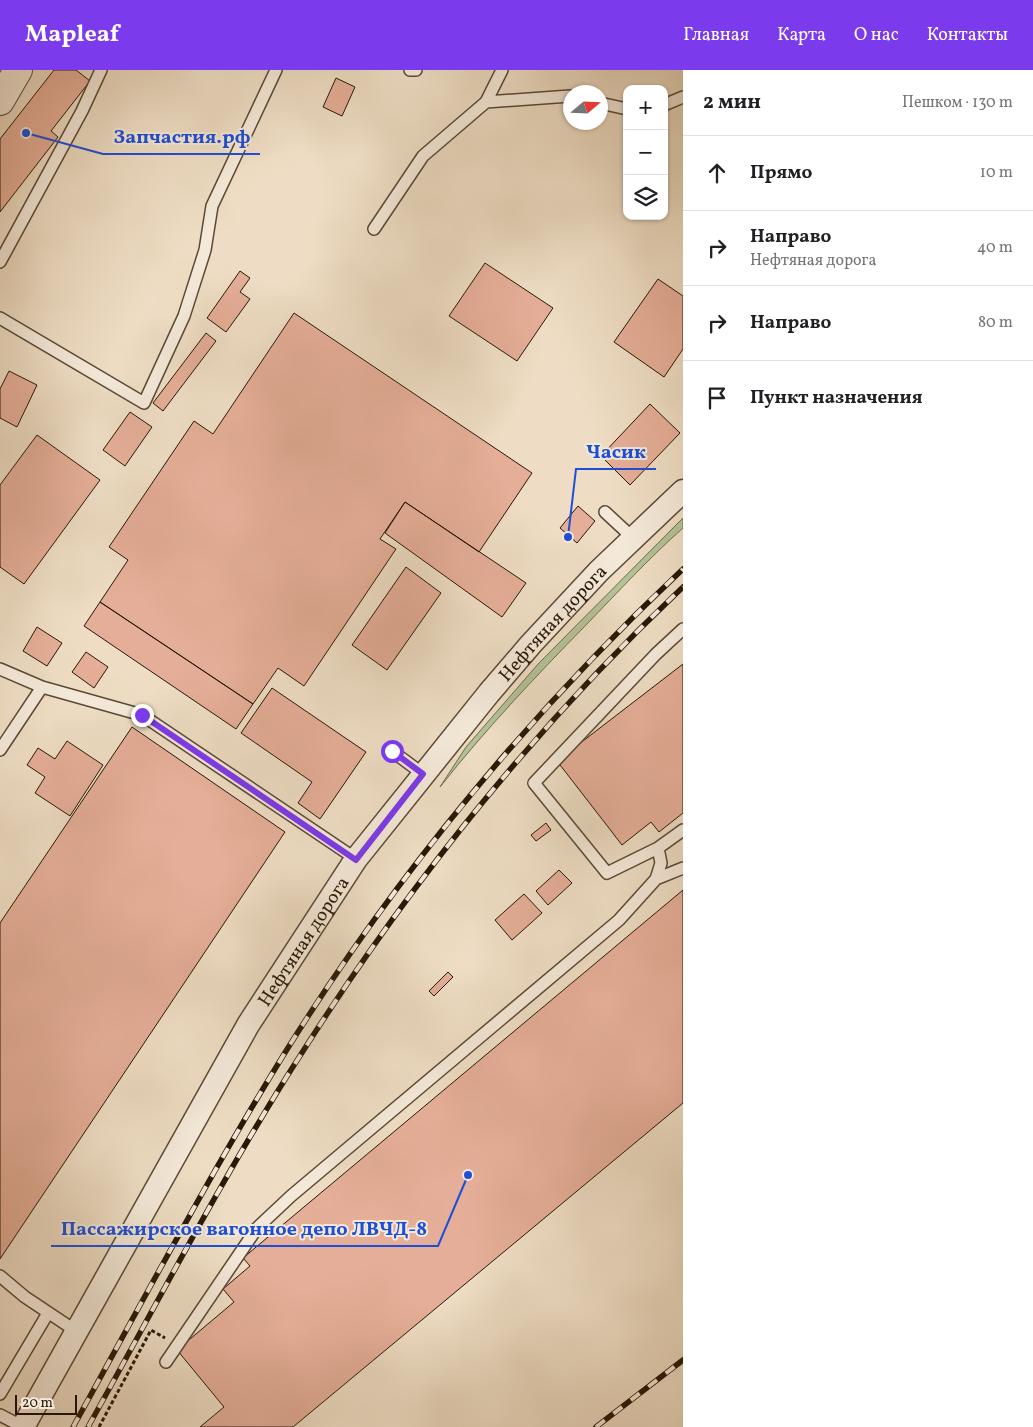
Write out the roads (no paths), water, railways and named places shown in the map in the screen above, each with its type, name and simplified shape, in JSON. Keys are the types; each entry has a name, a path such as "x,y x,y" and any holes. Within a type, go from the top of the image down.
{"street":[{"path":"0,101 18,70"},
{"name":"Нефтяная дорога","path":"23,1427 248,1026 356,860 423,774 531,644 633,538 683,491"}],"lane":[{"path":"0,262 82,111 101,70"},
{"path":"0,318 144,403 184,316 205,250 212,206 276,70"},
{"path":"410,70 416,70"},
{"path":"374,229 423,156 486,102 502,70"},
{"path":"486,102 563,96"},
{"path":"668,103 683,97"},
{"path":"608,105 623,108"},
{"path":"605,512 633,538"},
{"path":"683,629 656,654 534,783 607,873 658,848 683,830"},
{"path":"0,669 42,687 142,715 356,860"},
{"path":"0,750 42,687"},
{"path":"392,751 423,774"},
{"path":"166,1362 257,1228 291,1196 619,920 656,879 661,863 658,848"},
{"path":"656,879 683,868"},
{"path":"0,1276 48,1313 76,1331"},
{"path":"0,1394 48,1313"},
{"path":"0,1414 23,1427"}],"railway":[{"path":"73,1427 179,1234 262,1090 333,979 377,916 472,794 522,735 628,622 683,569"},
{"path":"88,1427 194,1236 276,1094 389,924 433,864 528,749 578,693 683,587"},
{"path":"596,1427 683,1360"}],"place":[{"name":"Запчастия.рф","path":"26,133"},
{"name":"Часик","path":"568,537"},
{"name":"Пассажирское вагонное депо ЛВЧД-8","path":"468,1175"}]}
